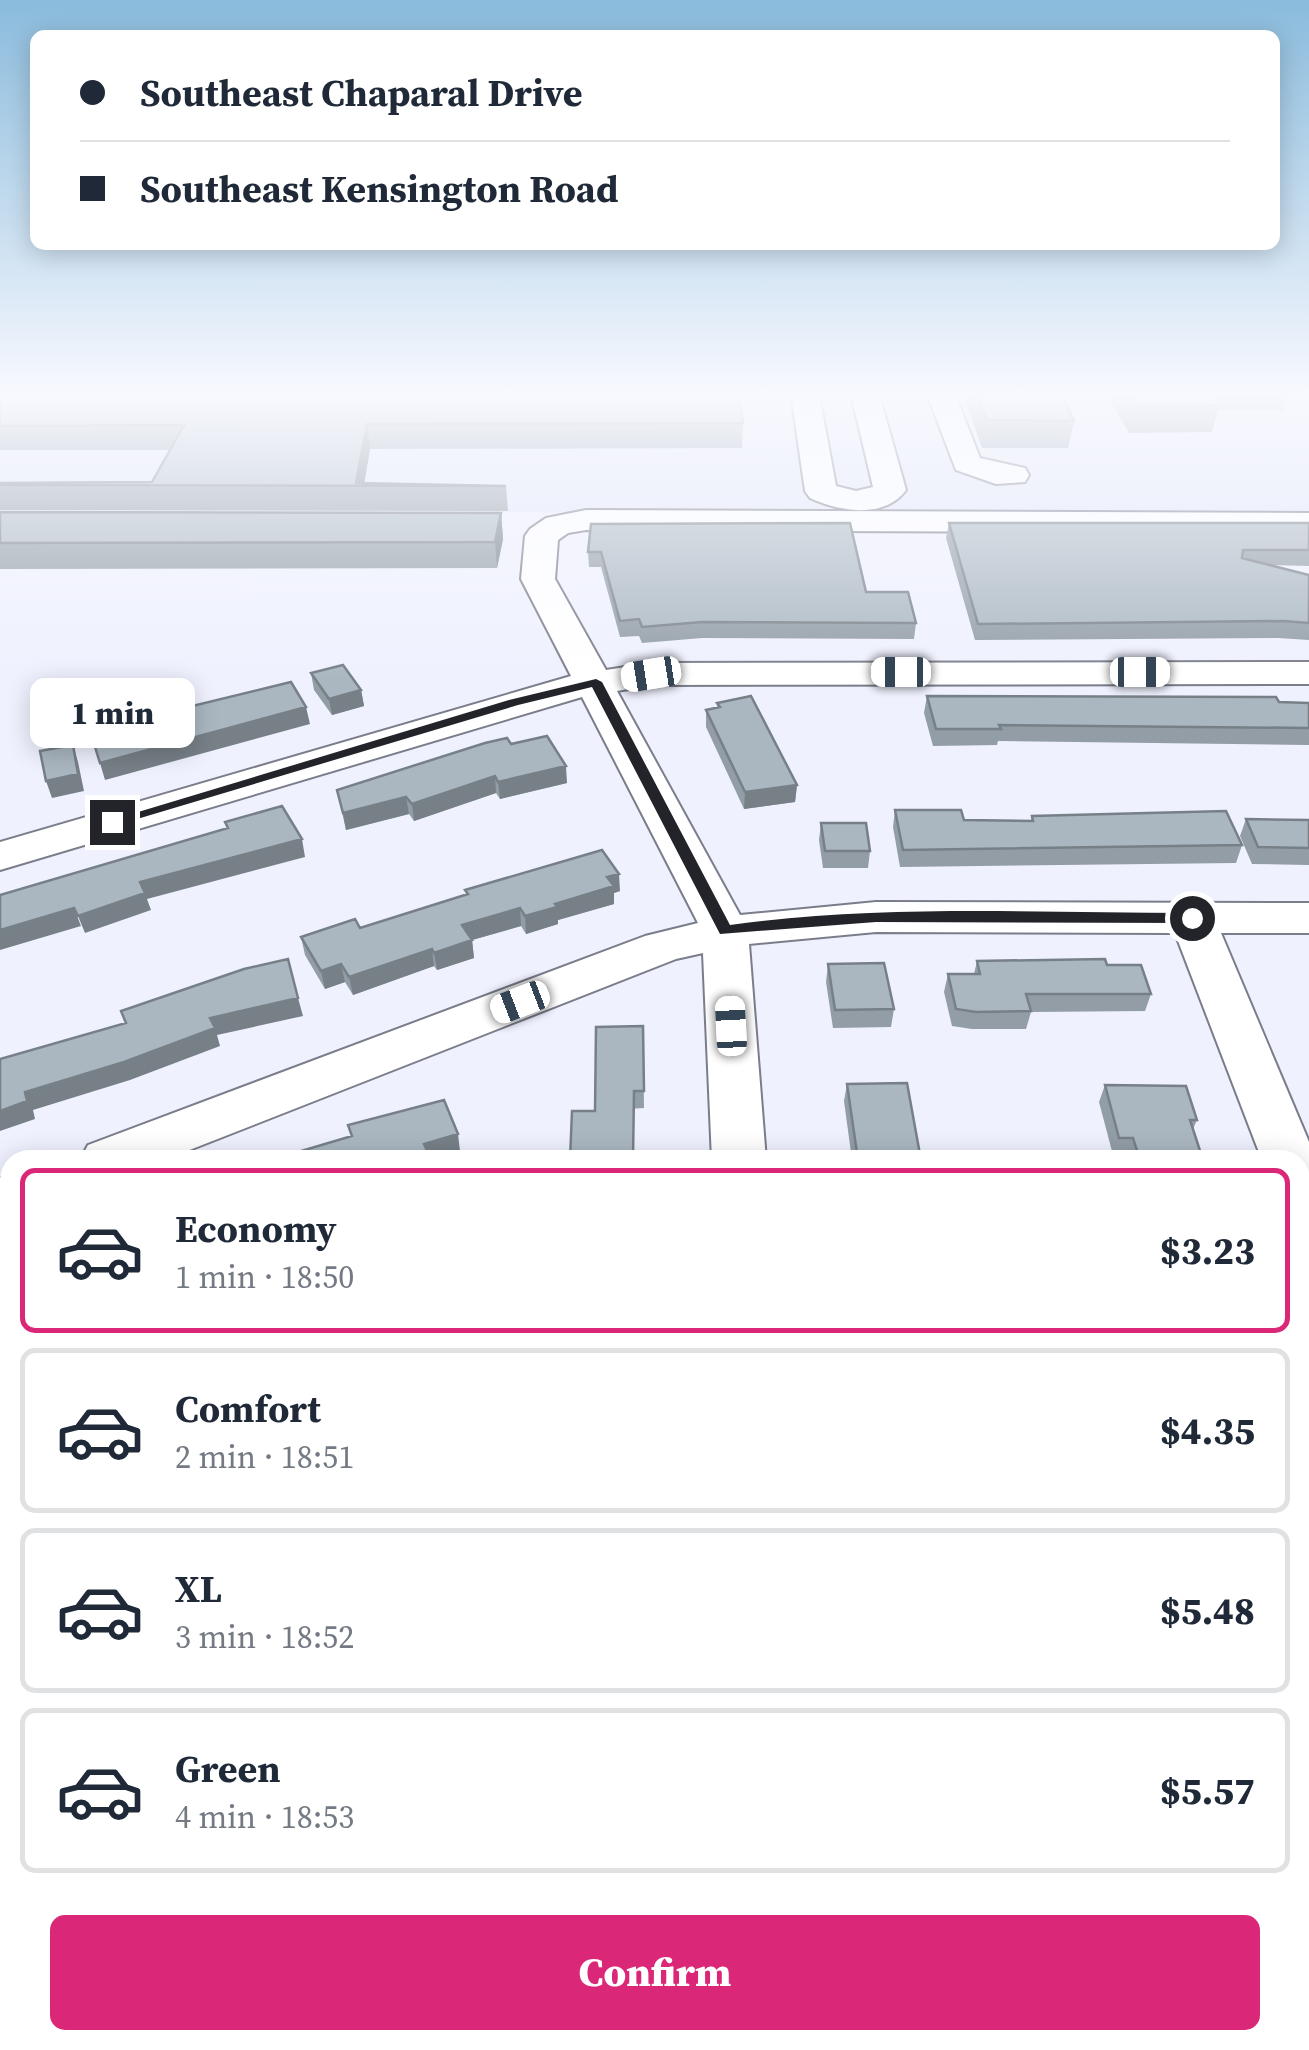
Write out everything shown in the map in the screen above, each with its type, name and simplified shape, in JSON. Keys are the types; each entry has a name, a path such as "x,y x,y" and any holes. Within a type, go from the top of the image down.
{"street":[{"path":"821,490 850,501 872,500 890,490"},
{"path":"738,1150 725,930 538,579 527,530 586,520 1309,524"},
{"path":"0,856 496,708 596,682 651,674 1309,673"},
{"path":"133,1150 662,947 725,930 806,920 876,917 1309,918"},
{"path":"1192,918 1285,1150"}],"shaded area":[{"path":"0,490 1309,490 1309,516 0,510"}],"building":[{"path":"0,512 501,513 495,542 0,543"},
{"path":"850,523 866,592 908,592 916,623 702,622 642,627 639,619 620,621 601,552 588,552 591,524"},
{"path":"949,523 1309,523 1309,550 1243,550 1242,558 1309,575 1309,623 978,624"},
{"path":"343,665 361,690 329,699 311,673"},
{"path":"291,682 306,707 100,763 90,731"},
{"path":"751,696 797,785 745,792 706,710 720,707 717,703"},
{"path":"927,696 1276,697 1279,702 1309,703 1309,728 999,725 1001,729 936,729"},
{"path":"547,736 566,766 498,782 495,776 412,804 406,797 343,813 337,790 485,743 507,738 511,744"},
{"path":"73,745 78,774 46,781 40,751"},
{"path":"282,806 302,839 140,882 145,893 78,916 74,908 0,930 0,895 228,828 225,822"},
{"path":"895,810 961,810 964,820 1033,821 1032,816 1226,811 1242,845 903,850"},
{"path":"1246,819 1309,820 1309,848 1258,847"},
{"path":"821,823 866,823 870,851 825,851"},
{"path":"602,850 619,874 607,877 614,886 525,916 520,908 462,925 472,940 434,953 432,949 349,977 341,964 321,971 301,937 355,919 360,928 468,894 465,890"},
{"path":"288,959 298,998 210,1018 215,1028 124,1062 25,1092 27,1101 0,1111 0,1059 126,1023 121,1011 244,969"},
{"path":"1105,959 1107,965 1141,965 1151,994 1026,994 1031,1011 976,1012 956,1009 948,974 980,974 977,961"},
{"path":"884,963 894,1009 835,1010 828,964"},
{"path":"643,1026 644,1091 634,1091 633,1150 570,1150 572,1111 595,1111 596,1027"},
{"path":"907,1083 919,1150 857,1150 847,1084"},
{"path":"1105,1085 1186,1086 1197,1120 1190,1120 1200,1150 1137,1150 1133,1138 1119,1138"},
{"path":"444,1100 458,1134 424,1144 427,1150 305,1150 352,1136 348,1125"}],"route":[{"path":"112,822 514,702 596,682 644,782 725,930 806,920 876,917 1192,918"}]}
